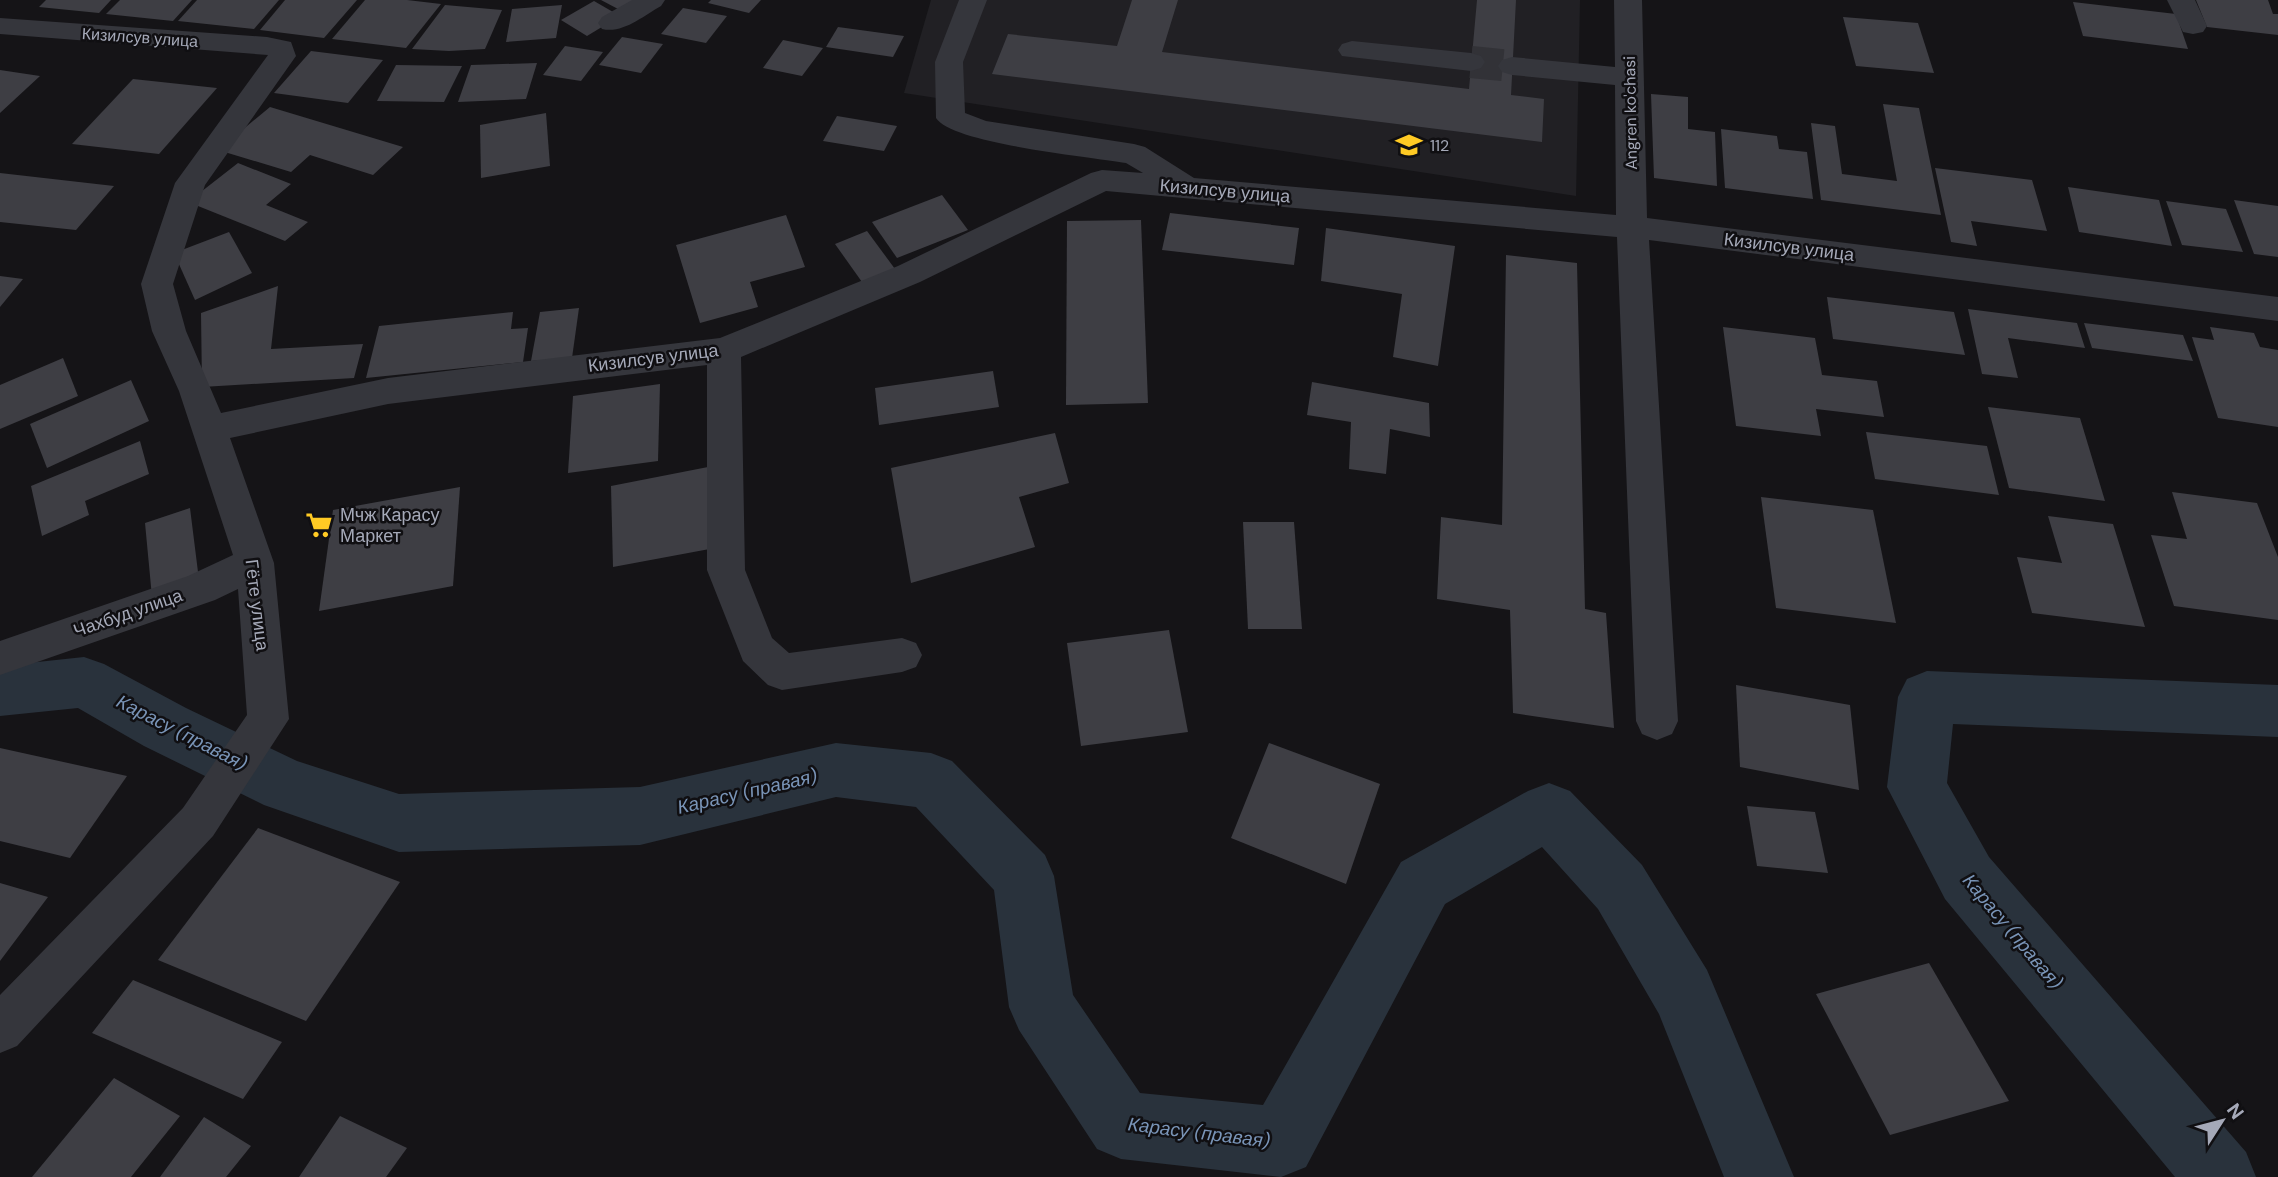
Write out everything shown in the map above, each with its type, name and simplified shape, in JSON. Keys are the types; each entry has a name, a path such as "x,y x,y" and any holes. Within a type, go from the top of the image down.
{"street":[{"path":"612,23 651,0"},
{"path":"973,0 948,62 951,118 980,130 1134,154 1190,188"},
{"name":"Angren ko'chasi","path":"1628,0 1632,227 1657,721"},
{"path":"2181,0 2193,26"},
{"name":"Кизилсув улица","path":"0,26 281,48"},
{"name":"Гёте улица","path":"0,1029 198,822 268,719 255,563 197,391 169,331 157,284 190,183 282,56 281,48"},
{"path":"1352,50 1471,62"},
{"path":"1512,66 1629,77"},
{"name":"Кизилсув улица","path":"209,429 388,391 724,350 909,274 1102,180 1632,227 2278,309"},
{"path":"724,350 726,570 757,649 782,672 902,655"},
{"name":"Чахбуд улица","path":"0,658 201,588 255,563"}],"shaded area":[{"name":"112","path":"931,0 1580,0 1576,196 904,93"}],"building":[{"path":"46,0 111,0 99,13 39,7"},
{"path":"120,0 192,0 173,21 106,14"},
{"path":"197,0 279,0 254,29 178,21"},
{"path":"285,0 357,0 324,38 260,30"},
{"path":"365,0 407,0 441,4 406,48 332,39"},
{"path":"601,0 634,0 618,9"},
{"path":"711,0 761,0 749,13 708,3"},
{"path":"1132,0 1178,0 1162,52 1469,89 1477,0 1516,0 1511,95 1544,99 1542,142 992,74 1008,34 1117,46"},
{"path":"2196,0 2268,0 2273,14 2278,14 2278,35 2207,27"},
{"path":"594,1 620,16 587,36 561,20"},
{"path":"2073,2 2176,14 2188,49 2083,36"},
{"path":"445,5 502,10 485,49 412,49"},
{"path":"562,5 556,38 506,42 512,9"},
{"path":"683,8 727,16 706,43 661,34"},
{"path":"1843,17 1918,23 1934,73 1856,66"},
{"path":"838,27 904,36 893,57 826,47"},
{"path":"622,37 663,44 641,73 599,65"},
{"path":"783,40 823,48 802,76 763,68"},
{"path":"565,46 603,52 581,81 543,75"},
{"path":"311,51 383,60 348,103 274,93"},
{"path":"537,63 526,99 458,102 471,65"},
{"path":"396,65 462,66 444,102 377,101"},
{"path":"0,70 40,76 0,113"},
{"path":"133,79 217,88 159,154 72,144"},
{"path":"1651,94 1688,97 1688,129 1715,132 1717,186 1654,178"},
{"path":"1883,104 1919,108 1941,215 1821,200 1811,123 1835,126 1842,174 1897,181"},
{"path":"270,107 403,147 373,175 310,155 291,172 218,150"},
{"path":"546,113 550,166 481,178 480,125"},
{"path":"837,116 897,126 884,151 823,141"},
{"path":"1721,129 1777,136 1779,149 1807,152 1813,199 1725,188"},
{"path":"238,163 291,184 266,205 308,222 285,241 188,202"},
{"path":"1935,168 2032,180 2047,231 1971,221 1977,246 1951,242"},
{"path":"0,173 114,186 76,230 0,222"},
{"path":"2068,187 2159,200 2172,246 2079,232"},
{"path":"942,195 968,230 897,258 872,222"},
{"path":"2234,200 2278,206 2278,257 2254,254"},
{"path":"2166,201 2226,209 2243,252 2182,245"},
{"path":"1170,213 1299,228 1294,265 1162,250"},
{"path":"786,215 805,267 750,282 758,307 700,323 676,245"},
{"path":"1141,220 1148,403 1066,405 1067,221"},
{"path":"1326,228 1455,246 1438,366 1393,357 1402,294 1321,281"},
{"path":"867,231 895,269 862,282 835,244"},
{"path":"229,232 252,273 195,300 174,253"},
{"path":"1506,255 1577,263 1585,609 1606,613 1614,728 1513,713 1510,610 1437,599 1441,517 1502,525"},
{"path":"0,276 23,279 0,307"},
{"path":"278,286 271,349 363,344 354,378 202,387 201,313"},
{"path":"1827,297 1954,312 1965,355 1833,339"},
{"path":"579,308 572,358 531,361 540,312"},
{"path":"1968,309 2077,323 2085,348 2008,338 2018,378 1982,374"},
{"path":"513,312 511,329 528,328 523,362 366,378 379,326"},
{"path":"2084,323 2183,335 2193,361 2092,348"},
{"path":"1723,327 1815,338 1822,375 1877,381 1884,417 1816,409 1821,436 1736,426"},
{"path":"2210,327 2254,333 2260,347 2278,350 2278,427 2218,418 2192,337 2214,340"},
{"path":"63,358 78,396 0,429 0,385"},
{"path":"993,371 999,407 879,425 875,388"},
{"path":"131,380 149,421 47,468 30,424"},
{"path":"1312,382 1429,403 1430,437 1390,429 1386,474 1349,469 1351,422 1307,415"},
{"path":"660,384 658,461 568,473 573,396"},
{"path":"1988,407 2080,418 2105,501 2009,488"},
{"path":"1866,432 1987,446 1999,495 1875,479"},
{"path":"1055,433 1069,483 1019,497 1035,547 911,583 891,468"},
{"path":"140,441 149,474 85,501 89,515 42,536 31,486"},
{"path":"708,467 715,548 613,567 611,486"},
{"path":"460,487 453,586 319,611 333,510"},
{"path":"2172,492 2257,503 2278,557 2278,620 2174,606 2151,535 2187,539"},
{"path":"1761,497 1873,510 1896,623 1776,608"},
{"path":"190,508 199,580 152,597 145,523"},
{"path":"2048,516 2113,524 2145,627 2032,613 2017,557 2062,563"},
{"path":"1243,522 1294,522 1302,629 1248,629"},
{"path":"1169,630 1188,732 1081,746 1067,643"},
{"path":"1736,685 1850,705 1859,790 1740,767"},
{"path":"1269,743 1380,784 1346,884 1231,838"},
{"path":"0,748 127,776 70,858 0,841"},
{"path":"1747,806 1815,812 1828,873 1757,866"},
{"path":"258,828 400,882 306,1021 158,960"},
{"path":"0,883 48,897 0,961"},
{"path":"1929,963 2009,1101 1890,1135 1816,994"},
{"path":"133,980 282,1042 243,1099 92,1033"},
{"path":"114,1078 180,1116 131,1177 32,1177"},
{"path":"340,1116 407,1148 386,1177 299,1177"},
{"path":"204,1117 251,1146 226,1177 160,1177"}],"waterway":[{"name":"Карасу (правая)","path":"0,691 84,682 165,727 285,785 399,823 640,816 836,770 931,781 1023,876 1042,1007 1121,1125 1281,1142 1423,883 1549,811 1620,887 1684,993 1759,1177"},
{"name":"Карасу (правая)","path":"2221,1177 1967,878 1917,787 1927,697 2278,711"}],"tunnel":[{"path":"1471,62 1512,66"}],"place":[{"name":"112","path":"1409,145"},
{"name":"Мчж Карасу Маркет","path":"319,525"}]}
